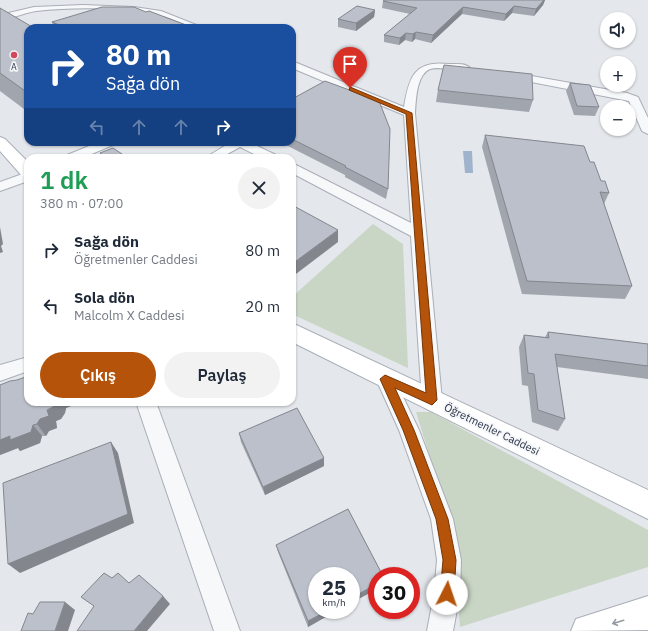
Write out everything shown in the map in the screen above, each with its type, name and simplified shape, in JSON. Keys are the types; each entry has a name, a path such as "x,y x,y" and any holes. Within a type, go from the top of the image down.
{"street":[{"path":"4,17 34,9 82,7 134,9 161,13 190,24"},
{"path":"4,17 20,22"},
{"path":"296,66 409,113"},
{"path":"432,400 420,234 409,113 411,94 418,75 422,70 428,67 476,69"},
{"path":"498,73 627,96 634,99 648,131"},
{"path":"0,142 24,168"},
{"path":"81,154 100,146"},
{"path":"218,154 233,146"},
{"path":"248,146 264,154"},
{"path":"296,170 420,234"},
{"path":"0,187 24,178"},
{"name":"Öğretmenler Caddesi","path":"296,334 385,379 432,400 648,505"},
{"path":"0,373 24,365"},
{"path":"385,379 412,438 442,519 450,560 447,594 440,631"},
{"path":"147,406 227,631"},
{"path":"588,631 648,613"}],"green space":[{"path":"373,224 403,244 408,368 296,316 296,293"},
{"path":"416,412 431,412 648,530 648,567 460,627 452,529"}],"water":[{"path":"463,151 472,151 473,173 465,173"}],"building":[{"path":"544,0 536,9 514,6 506,14 463,7 433,35 416,32 413,34 406,33 400,38 384,35 417,8 383,1"},
{"path":"357,6 375,10 356,23 338,19"},
{"path":"102,7 134,7 183,24 57,24 52,22"},
{"path":"0,8 27,24 24,24 24,90 0,73"},
{"path":"444,65 532,74 533,100 438,90"},
{"path":"325,81 379,101 390,129 388,189 296,141 296,97"},
{"path":"570,83 590,85 599,107 577,106"},
{"path":"485,135 584,146 590,162 594,162 601,181 605,181 609,193 600,192 632,286 527,281"},
{"path":"113,148 122,154 101,154 100,153"},
{"path":"296,207 338,230 296,261"},
{"path":"548,332 648,344 648,366 555,354 565,419 538,410 534,374 528,373 524,335 549,338"},
{"path":"24,377 24,406 54,406 47,410 49,416 40,419 37,424 33,425 31,432 10,440 10,436 0,440 0,385"},
{"path":"297,408 324,458 263,487 239,433"},
{"path":"111,442 128,514 8,564 3,483"},
{"path":"348,509 378,567 368,567 368,589 360,593 360,567 308,567 308,619 312,619 308,621 276,545"},
{"path":"104,573 112,578 118,573 129,583 139,575 163,596 134,631 77,631 94,606 81,597"},
{"path":"40,602 65,602 55,631 21,631 28,613 33,614"}],"place":[{"name":"A","path":"14,55"}],"route":[{"path":"350,88 409,113 420,234 432,400 385,379 409,430 442,519 450,560 447,594"}]}
